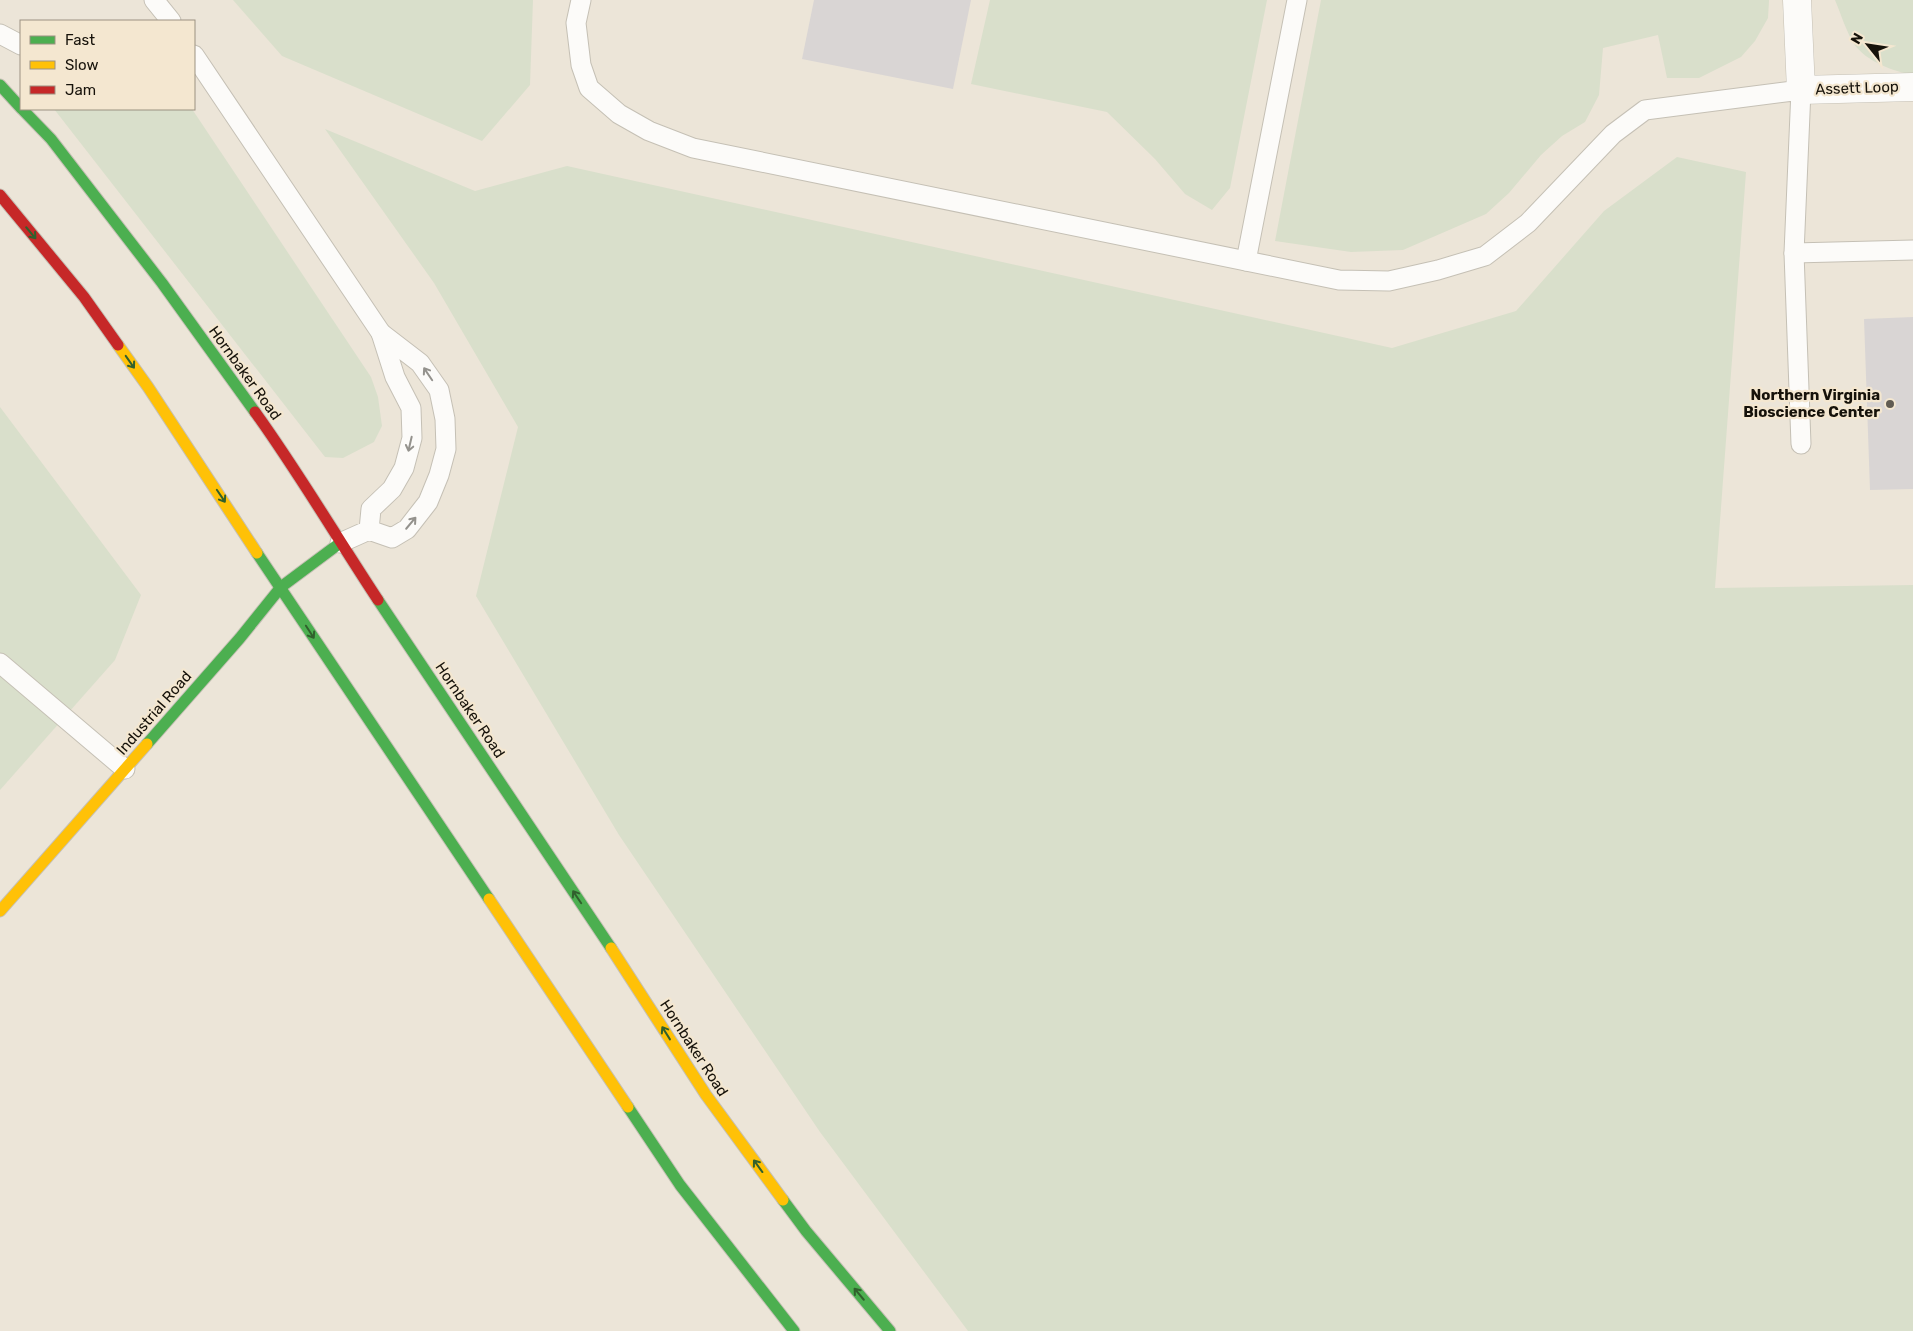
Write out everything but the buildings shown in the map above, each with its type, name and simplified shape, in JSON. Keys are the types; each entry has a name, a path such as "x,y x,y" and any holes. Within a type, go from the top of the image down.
{"main road":[{"name":"Hornbaker Road","path":"0,85 20,106"},
{"name":"Hornbaker Road","path":"24,110 51,139 162,283 285,454 340,544 623,965 706,1095 806,1231 890,1331"},
{"path":"0,195 84,297 148,387 341,680 680,1185 794,1331"},
{"name":"Industrial Road","path":"0,911 240,638 281,587 340,544"}],"street":[{"name":"Assett Loop","path":"1798,0 1801,90 1913,87"}],"lane":[{"path":"154,0 170,20"},
{"path":"581,0 576,23 582,65 589,88 619,114 649,131 693,148 1339,280 1389,282 1485,256 1528,223 1613,134 1644,110 1801,90 1794,253 1801,444"},
{"path":"1246,261 1297,0"},
{"path":"0,34 20,44"},
{"path":"195,56 381,333 395,377 411,408 412,438 404,468 392,489 371,509 369,530"},
{"path":"1794,253 1913,250"},
{"path":"340,544 369,530 392,538 407,529 428,502 439,475 446,449 445,419 438,390 420,363 381,333"},
{"path":"0,663 125,769"}],"green space":[{"path":"233,0 533,0 530,85 482,141 282,56"},
{"path":"990,0 1267,0 1230,188 1212,210 1185,194 1155,159 1107,112 971,84"},
{"path":"1321,0 1769,1 1768,18 1755,41 1741,57 1699,78 1667,78 1658,35 1603,48 1599,95 1585,122 1562,136 1541,155 1509,193 1486,214 1403,250 1351,252 1275,241"},
{"path":"1835,0 1913,0 1913,75 1881,65 1859,50 1848,34"},
{"path":"55,110 193,110 371,377 378,397 382,426 374,442 343,458 325,457"},
{"path":"325,129 475,191 567,166 1392,348 1516,311 1604,211 1677,157 1746,172 1715,588 1913,585 1913,1331 968,1331 820,1132 619,835 476,596 518,427 434,283"},
{"path":"0,407 141,595 115,660 0,790"}],"traffic: fast":[{"path":"0,85 20,107"},
{"path":"23,110 51,139 162,283 255,412"},
{"path":"147,744 240,638 281,587 340,543"},
{"path":"257,553 489,899"},
{"path":"378,600 611,948"},
{"path":"628,1107 680,1185 794,1331"},
{"path":"783,1200 806,1231 890,1331"}],"traffic: slow":[{"path":"118,345 148,387 257,553"},
{"path":"0,911 147,744"},
{"path":"489,899 628,1107"},
{"path":"611,948 706,1095 783,1200"}],"traffic: jam":[{"path":"0,195 84,297 118,345"},
{"path":"255,412 378,600"}],"place":[{"name":"Northern Virginia Bioscience Center","path":"1890,404"}]}
